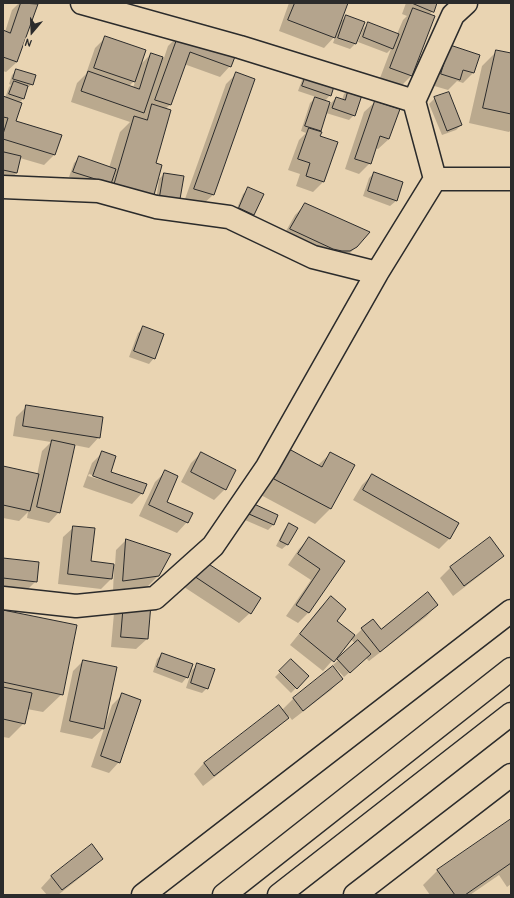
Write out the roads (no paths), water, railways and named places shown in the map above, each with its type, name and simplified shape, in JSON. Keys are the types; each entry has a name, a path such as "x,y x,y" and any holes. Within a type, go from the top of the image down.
{"street":[{"path":"82,3 240,47 414,102"},
{"path":"3,598 76,606 155,598 213,546 268,467 377,273 435,179 414,102 453,15 466,3"},
{"path":"435,179 511,179"},
{"path":"3,187 98,191 156,207 229,217 312,257 377,273"},
{"path":"143,895 511,611"},
{"path":"224,895 511,670"},
{"path":"279,895 511,714"},
{"path":"355,895 509,779"}]}
